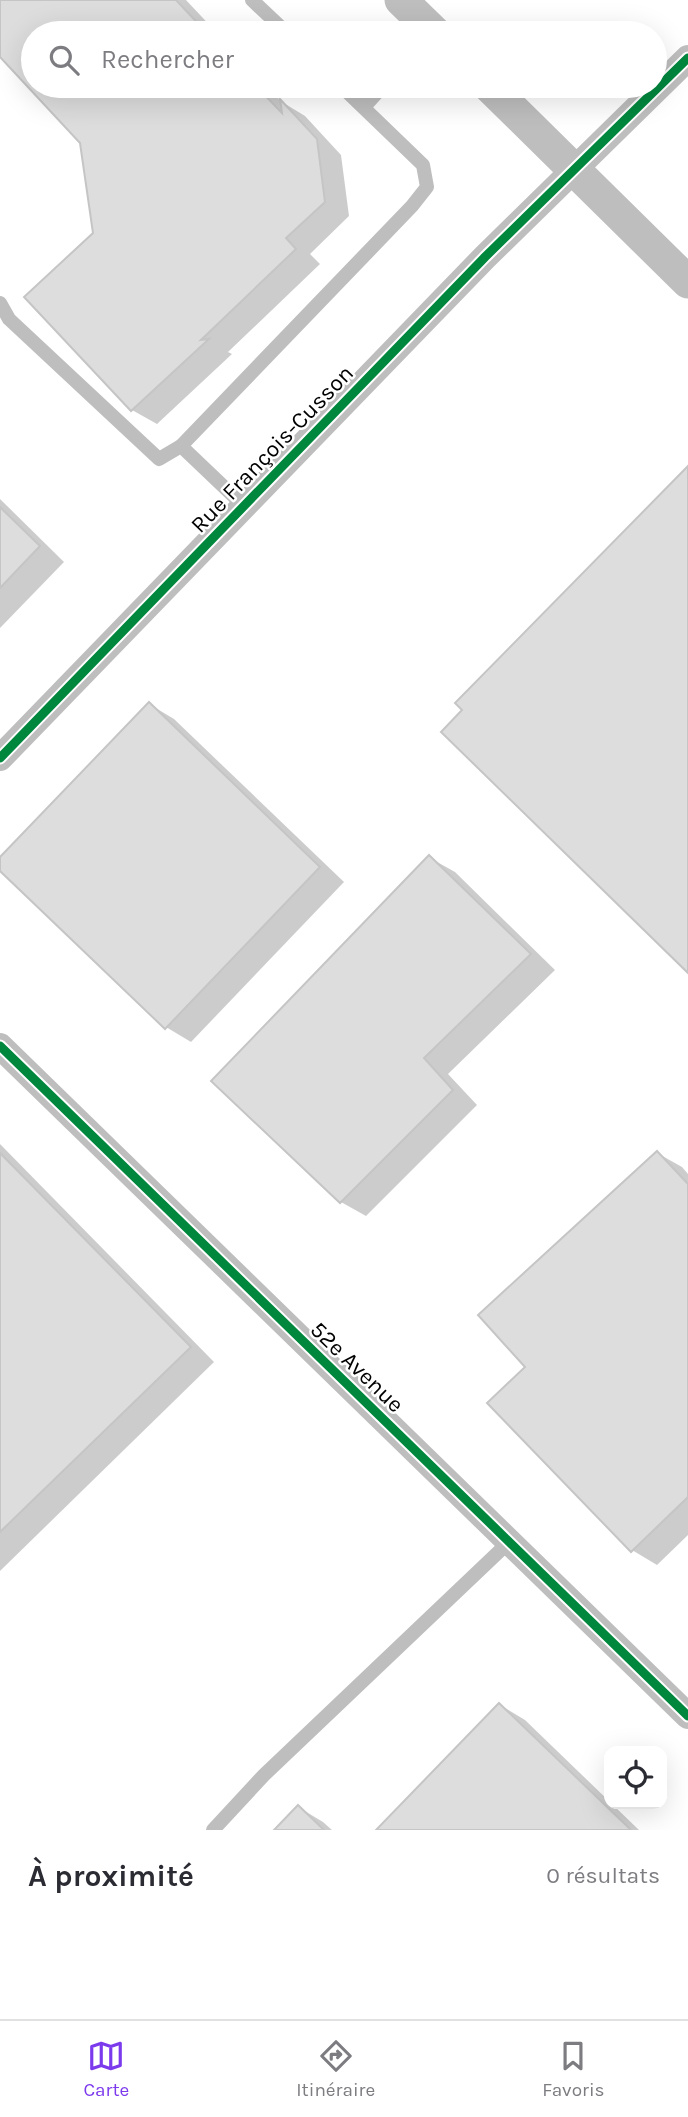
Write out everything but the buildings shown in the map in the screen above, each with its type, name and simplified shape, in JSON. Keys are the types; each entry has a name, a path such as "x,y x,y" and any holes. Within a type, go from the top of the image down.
{"street":[{"path":"401,0 422,21"},
{"name":"Rue François-Cusson","path":"667,79 688,58"},
{"path":"501,98 688,282"},
{"name":"Rue François-Cusson","path":"0,758 485,257 647,98"},
{"name":"52e Avenue","path":"0,1046 688,1716"}],"lane":[{"path":"252,0 274,21"},
{"path":"0,303 9,318 159,459 181,446 427,187 423,164 354,98"},
{"path":"364,107 372,98"},
{"path":"181,446 244,506"},
{"path":"213,1830 264,1775 509,1542"}],"cycle path":[{"path":"667,79 688,58"},
{"path":"0,758 485,257 647,98"},
{"path":"0,1046 688,1716"}]}
